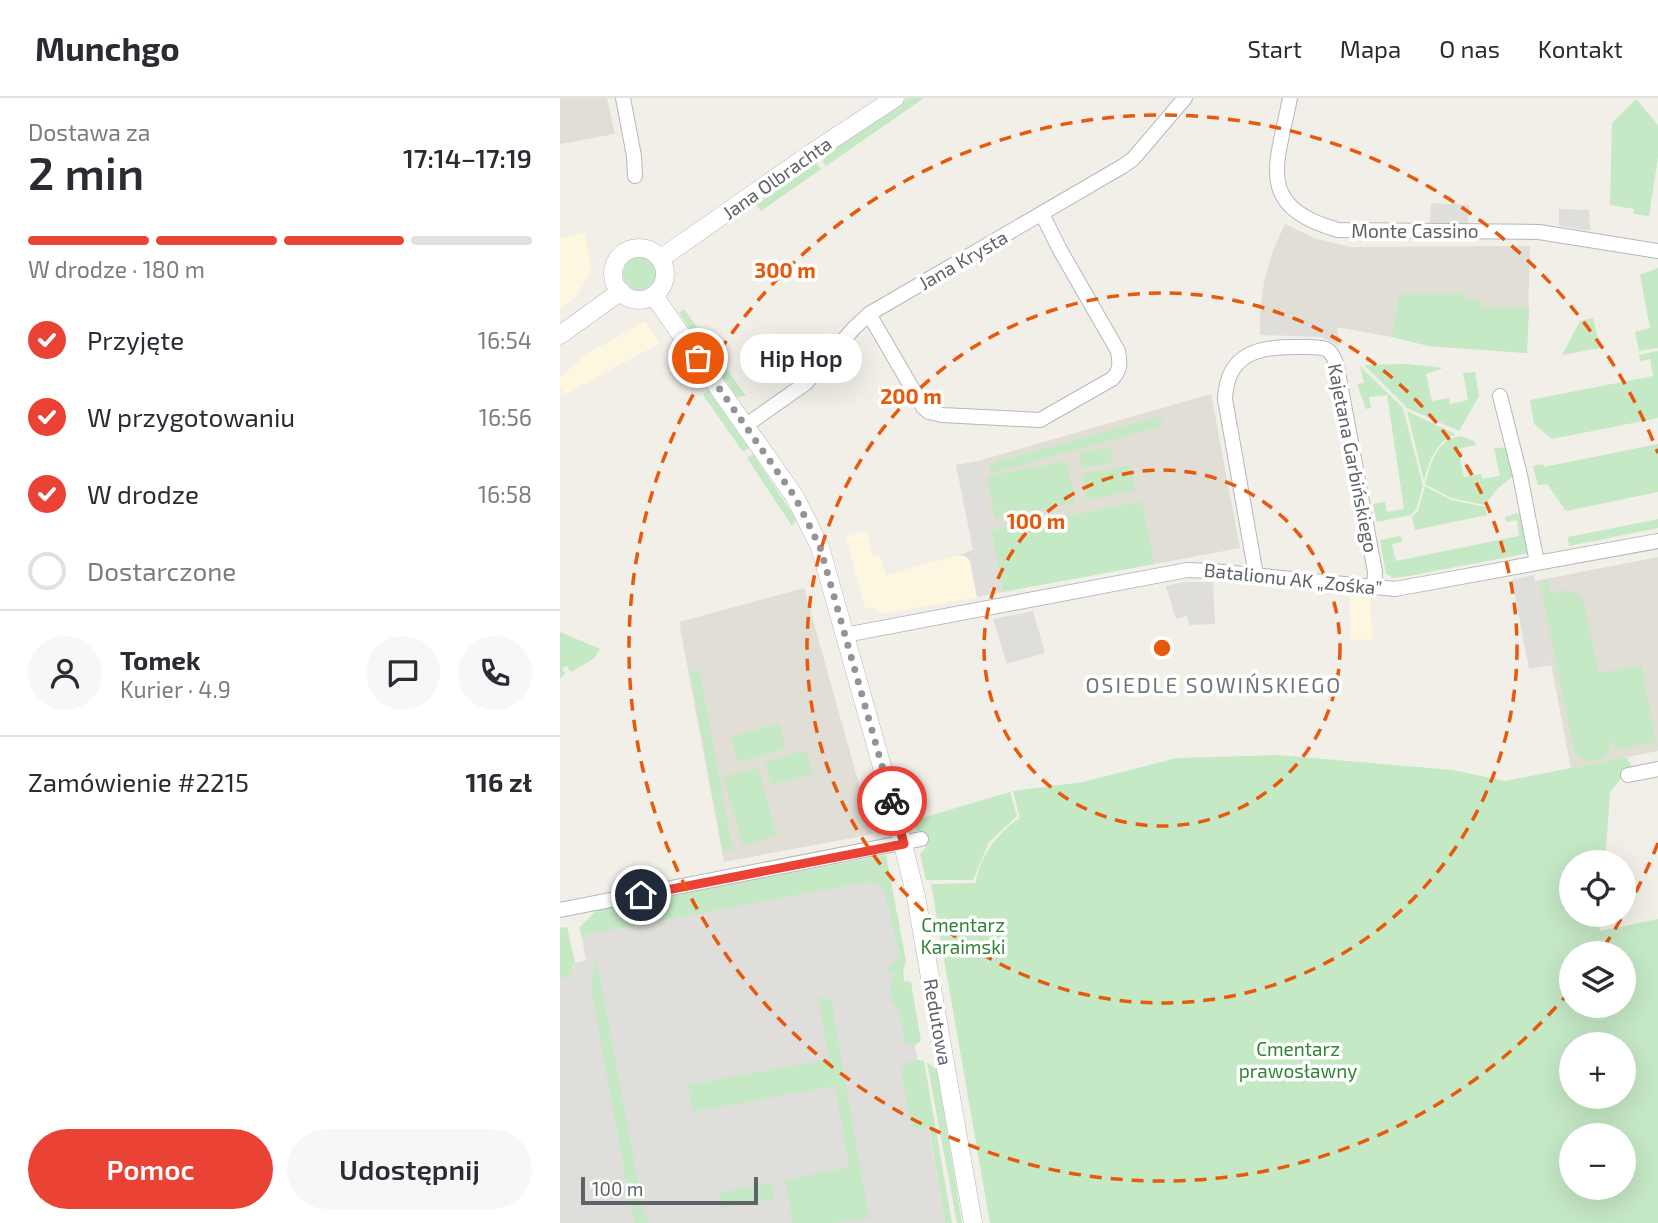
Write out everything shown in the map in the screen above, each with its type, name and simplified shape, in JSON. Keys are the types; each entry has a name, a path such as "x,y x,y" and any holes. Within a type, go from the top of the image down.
{"street":[{"path":"623,98 635,176"},
{"name":"Jana Olbrachta","path":"660,259 895,98"},
{"name":"Jana Krysta","path":"745,425 806,383 854,327 870,314 1133,159 1185,98"},
{"name":"Monte Cassino","path":"1290,98 1279,155 1278,188 1294,210 1321,225 1338,230 1369,231 1539,232 1658,251"},
{"path":"870,314 923,407 929,412 1040,420 1088,393 1118,373 1121,364 1118,351 1042,214"},
{"path":"634,248 645,248 660,259 665,276 662,286 654,296 634,299 621,291 615,282 615,264 623,253 634,248"},
{"path":"560,335 621,291"},
{"name":"Redutowa","path":"654,296 795,497 820,547 845,635 912,841 916,897 973,1223"},
{"name":"Kajetana Garbińskiego","path":"1256,575 1225,399 1226,384 1230,370 1250,354 1277,346 1314,347 1326,349 1334,356 1337,367 1375,572 1374,587"},
{"path":"1500,396 1520,475 1537,563"},
{"name":"Batalionu AK „Zośka”","path":"845,635 1187,570 1409,588 1658,541"},
{"path":"1628,775 1658,769"},
{"path":"560,910 912,841"}],"shaded area":[{"path":"560,98 607,98 615,134 560,144"},
{"path":"1431,203 1469,205 1468,223 1430,223"},
{"path":"1559,209 1589,210 1590,231 1559,226"},
{"path":"1285,224 1316,239 1351,247 1530,246 1527,353 1429,346 1336,327 1335,316 1260,315 1264,281 1273,250"},
{"path":"584,233 592,271 577,295 560,310 560,238"},
{"path":"1260,315 1336,316 1339,346 1322,337 1260,335"},
{"path":"645,321 660,343 564,395 560,387 560,377 587,354"},
{"path":"1211,394 1240,548 1155,564 1142,501 991,530 978,461"},
{"path":"978,461 1003,592 977,597 970,560 958,555 973,550 956,465"},
{"path":"867,531 873,556 880,555 886,575 958,555 968,557 977,597 883,614 872,608 865,609 846,537"},
{"path":"1658,557 1658,751 1571,768 1535,581"},
{"path":"1534,575 1551,665 1529,669 1512,580"},
{"path":"1184,582 1213,582 1215,624 1189,625 1187,616 1176,619 1166,586"},
{"path":"804,588 873,834 724,862 679,622"},
{"path":"1349,596 1370,598 1372,639 1351,640"},
{"path":"1033,611 1045,653 1007,664 993,619"},
{"path":"885,871 945,1223 560,1223 560,979 574,969 575,963 586,960 580,927"}],"green space":[{"path":"908,98 924,98 826,166 823,162 825,156"},
{"path":"1636,99 1658,125 1658,157 1649,216 1633,214 1634,209 1610,205 1612,123"},
{"path":"816,163 821,169 761,211 756,205"},
{"path":"640,257 652,262 657,274 652,286 640,291 628,286 623,274 628,262"},
{"path":"1658,268 1658,348 1639,351 1635,332 1650,328 1640,275"},
{"path":"1400,293 1465,293 1465,300 1481,300 1482,307 1529,307 1527,353 1429,346 1392,337"},
{"path":"684,309 746,396 737,397 679,313"},
{"path":"1593,318 1600,348 1562,355 1580,321"},
{"path":"1658,351 1658,418 1552,439 1534,424 1530,400 1653,376 1650,359 1640,361 1639,355"},
{"path":"1407,364 1443,368 1426,374 1432,401 1449,398 1450,404 1468,400 1463,373 1475,372 1479,396 1459,431 1407,408 1364,365"},
{"path":"1360,366 1403,408 1423,486 1416,510 1411,515 1377,522 1373,504 1385,502 1387,512 1404,509 1387,395 1369,397 1371,408 1366,409 1357,384 1364,383"},
{"path":"708,390 749,448 743,452 703,395"},
{"path":"1407,411 1455,434 1438,448 1424,481"},
{"path":"1160,416 1163,426 992,473 989,464"},
{"path":"1461,436 1474,441 1476,445 1458,449 1464,477 1481,474 1482,479 1500,476 1494,448 1506,448 1513,476 1497,489 1485,505 1451,498 1425,484 1432,461 1440,447"},
{"path":"1658,444 1658,492 1566,511 1547,484 1538,485 1533,466 1543,464 1544,467"},
{"path":"1110,447 1113,462 1082,468 1079,453"},
{"path":"753,454 796,519 792,526 747,458"},
{"path":"1067,461 1075,503 995,518 987,476"},
{"path":"1130,465 1135,491 1087,500 1082,474"},
{"path":"1425,486 1451,500 1486,507 1487,515 1415,530 1412,517 1418,511"},
{"path":"1142,501 1155,564 1003,592 991,530"},
{"path":"1517,513 1521,515 1529,553 1409,576 1393,578 1386,574 1380,540 1401,536 1402,542 1392,544 1396,561 1519,536 1517,520 1506,522 1505,517"},
{"path":"1658,519 1658,528 1569,546 1568,537"},
{"path":"1548,580 1551,595 1568,590 1583,600 1599,673 1641,665 1656,742 1615,750 1612,738 1608,753 1595,761 1586,760 1574,751 1540,582"},
{"path":"560,632 600,649 595,658 571,672 567,666 562,668 565,674 560,678"},
{"path":"699,669 733,850 723,852 690,671"},
{"path":"779,723 786,749 738,762 731,737"},
{"path":"806,750 813,774 771,785 764,762"},
{"path":"1277,755 1453,770 1505,781 1627,757 1632,769 1622,772 1620,780 1610,792 1606,850 1559,850 1559,927 1600,927 1600,931 1636,927 1636,924 1658,919 1658,1223 990,1223 931,884 976,883 981,864 991,846 1004,830 1020,818 1013,791 1083,782 1177,758"},
{"path":"758,768 777,836 743,846 723,777"},
{"path":"1010,792 1017,816 989,842 973,880 926,880 920,854 926,847 923,832 917,831 912,821"},
{"path":"886,855 906,961 904,981 911,982 921,1041 915,1045 905,1043 899,1008 892,1003 890,984 895,976 888,972 888,968 900,957 884,891 877,883 866,882 581,936 580,927 599,908"},
{"path":"567,927 575,963 570,976 560,979 560,928"},
{"path":"596,956 643,1209 648,1222 651,1223 634,1223 591,989"},
{"path":"818,998 831,999 869,1218 834,1223 793,1223 785,1180 849,1167 835,1086 693,1112 688,1085 829,1059"},
{"path":"924,1061 952,1223 945,1223 929,1126 920,1130 910,1121 901,1071 905,1063"},
{"path":"927,1062 937,1070 962,1223 957,1223"},
{"path":"771,1183 775,1199 722,1208 718,1193"}],"way so far":[{"path":"698,358 795,497 820,547 892,801"}],"place":[{"name":"Hip Hop","path":"698,358"}],"district":[{"name":"OSIEDLE SOWIŃSKIEGO","path":"1214,686"}],"route":[{"path":"641,895 904,844 892,801"}],"park label":[{"name":"Cmentarz Karaimski","path":"963,936"},
{"name":"Cmentarz prawosławny","path":"1298,1060"}]}
